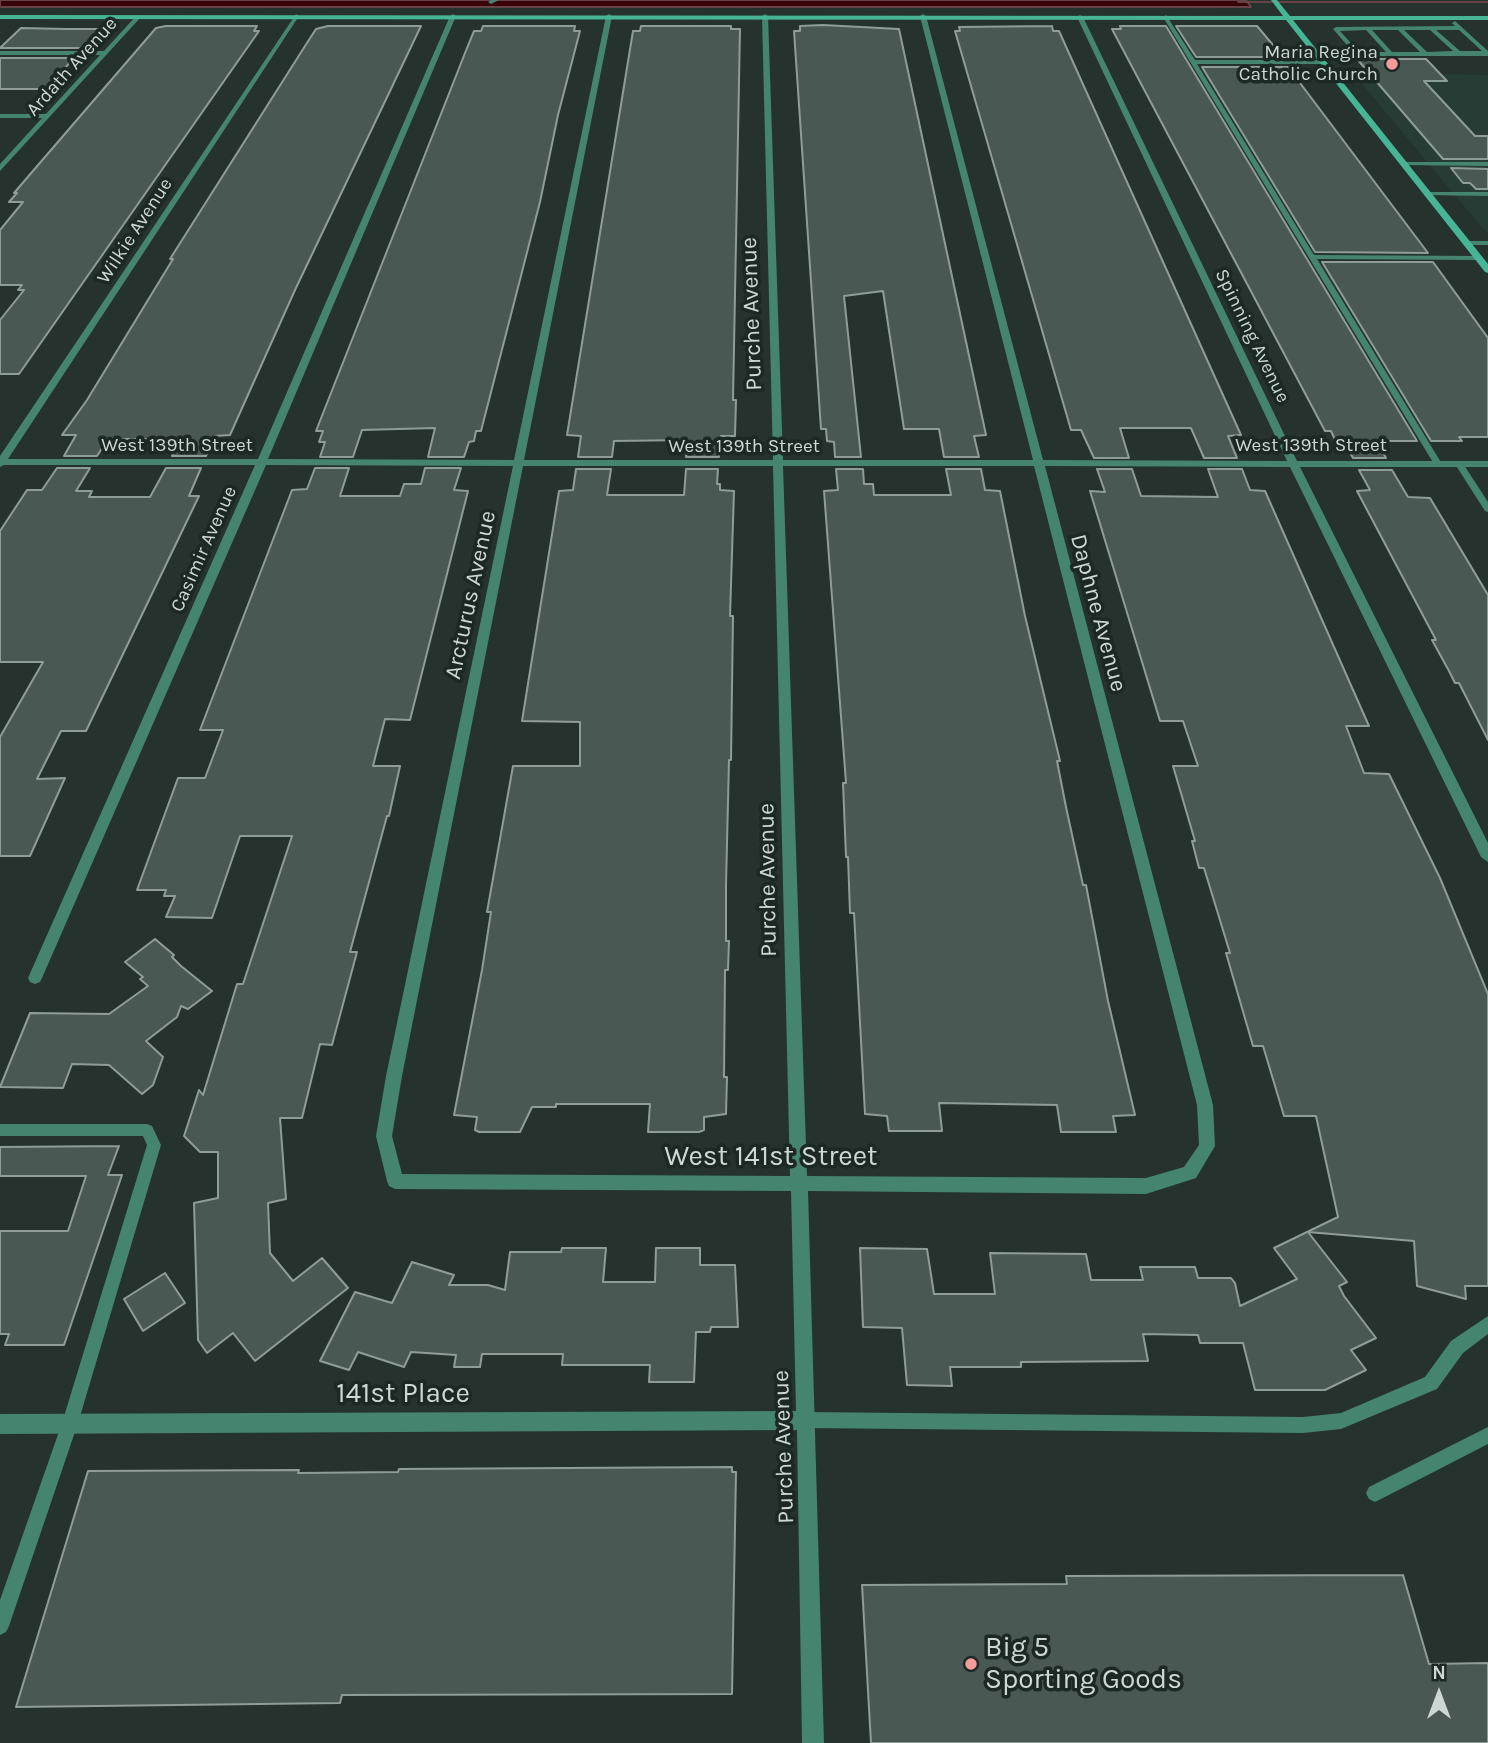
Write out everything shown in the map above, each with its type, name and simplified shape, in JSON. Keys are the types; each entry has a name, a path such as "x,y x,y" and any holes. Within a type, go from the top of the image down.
{"street":[{"path":"1273,0 1488,270"},
{"name":"Wilkie Avenue","path":"0,463 296,16"},
{"name":"Casimir Avenue","path":"34,978 261,464 453,16"},
{"name":"Arcturus Avenue","path":"395,1181 384,1136 392,1088 609,16"},
{"name":"Purche Avenue","path":"765,16 780,464 813,1743"},
{"name":"Daphne Avenue","path":"923,16 1205,1105 1207,1146 1190,1173 1146,1186"},
{"path":"0,17 1488,18"},
{"name":"Ardath Avenue","path":"0,169 138,17"},
{"name":"Spinning Avenue","path":"1080,17 1293,463 1488,858"},
{"path":"0,53 105,53"},
{"path":"0,116 49,116"},
{"name":"West 139th Street","path":"0,463 1488,464"},
{"name":"West 141st Street","path":"395,1181 1146,1186"},
{"name":"141st Place","path":"0,1424 806,1420"}],"lane":[{"path":"1166,17 1438,464"},
{"path":"1450,18 1487,54"},
{"path":"1367,27 1391,54"},
{"path":"1399,27 1425,54"},
{"path":"1431,28 1458,53"},
{"path":"1358,54 1336,29 1460,28"},
{"path":"1316,54 1487,54"},
{"path":"1194,62 1323,62"},
{"path":"1404,164 1488,164"},
{"path":"1427,194 1488,194"},
{"path":"1467,243 1488,243"},
{"path":"1313,257 1478,258"},
{"path":"1459,464 1488,509"},
{"path":"0,1130 147,1130 154,1145 70,1423 0,1626"},
{"path":"806,1420 1303,1425 1341,1421 1431,1383 1457,1347 1488,1324"},
{"path":"1376,1493 1488,1435"}],"shaded area":[{"path":"0,0 1246,0 1251,7 0,7"},
{"path":"1352,72 1488,75 1488,234 1447,186"}],"building":[{"path":"257,26 254,31 259,31 19,374 0,374 0,320 24,290 18,290 22,285 0,285 0,230 23,202 9,202 156,28"},
{"path":"328,26 421,26 295,290 230,435 215,436 206,456 172,456 180,439 108,439 97,456 64,456 76,435 62,435 87,400 173,259 170,259 316,29"},
{"path":"483,26 575,26 574,31 580,31 558,115 540,202 481,431 476,431 474,441 469,442 464,457 428,457 435,428 362,430 353,457 320,457 325,442 319,442 323,431 316,431 474,31 481,31"},
{"path":"641,26 731,26 731,29 740,29 733,400 736,400 735,436 721,436 719,457 686,457 688,440 614,441 612,457 578,457 581,436 567,435 633,31 640,31"},
{"path":"800,26 899,29 986,435 974,436 979,457 944,457 939,429 904,429 883,291 844,296 861,457 835,457 834,442 827,441 826,429 821,429 794,31 800,31"},
{"path":"1052,26 1053,31 1059,31 1241,435 1228,436 1237,458 1204,458 1191,428 1120,428 1129,458 1094,458 1081,430 1071,430 955,31 960,31 959,27"},
{"path":"1120,26 1166,26 1417,441 1376,441 1386,458 1353,458 1344,442 1336,442 1331,431 1325,431 1112,29 1121,29"},
{"path":"1176,26 1257,26 1283,57 1196,57"},
{"path":"21,28 101,29 83,48 0,48"},
{"path":"0,58 74,58 46,89 0,89"},
{"path":"1357,59 1426,59 1447,81 1424,81 1475,136 1488,136 1488,159 1443,159"},
{"path":"1202,67 1288,67 1428,253 1315,252"},
{"path":"1451,168 1488,169 1488,189 1476,189 1470,183 1463,183"},
{"path":"1322,262 1433,262 1488,338 1488,437 1459,437 1462,441 1431,441"},
{"path":"57,468 90,468 76,491 92,491 89,497 150,497 166,468 201,468 189,496 199,496 86,731 61,731 37,779 65,778 30,856 0,856 0,737 43,662 0,662 0,531 27,490 42,490"},
{"path":"315,468 349,468 340,496 400,496 404,484 421,484 425,468 461,468 454,490 468,491 410,720 385,719 373,766 400,766 389,816 350,952 357,952 332,1045 320,1044 302,1118 280,1118 286,1199 268,1203 270,1253 293,1281 322,1258 348,1288 255,1361 233,1333 207,1353 198,1340 194,1203 218,1198 218,1152 200,1152 184,1136 199,1090 203,1095 237,984 243,984 292,836 240,836 212,918 166,917 175,896 164,896 166,890 137,890 178,778 205,778 223,730 200,730 292,490 307,489"},
{"path":"576,469 611,469 607,495 684,495 686,469 718,469 717,484 720,484 720,490 734,491 730,616 733,616 731,760 726,885 726,941 729,941 728,970 725,970 726,1114 704,1117 704,1130 699,1132 648,1132 650,1104 556,1104 556,1107 532,1107 520,1132 479,1132 475,1130 477,1117 454,1115 482,970 491,912 487,912 513,766 580,766 580,722 522,721 559,491 573,490"},
{"path":"836,469 863,469 864,484 873,484 874,495 951,495 946,469 981,469 985,490 1000,491 1025,616 1060,761 1057,761 1066,807 1083,885 1086,885 1108,1001 1135,1115 1113,1116 1116,1132 1061,1132 1057,1105 939,1103 942,1131 889,1131 887,1116 865,1114 854,913 850,913 846,857 843,783 846,783 824,491 838,490"},
{"path":"1097,469 1132,469 1141,496 1218,497 1208,469 1242,469 1250,490 1265,491 1369,726 1346,726 1364,773 1389,774 1440,878 1488,994 1488,1286 1465,1286 1466,1299 1417,1286 1414,1241 1308,1232 1347,1282 1339,1286 1344,1296 1376,1338 1351,1350 1366,1370 1325,1390 1255,1390 1243,1343 1200,1343 1198,1335 1143,1334 1148,1361 1021,1362 1021,1367 950,1367 952,1386 907,1385 902,1328 863,1327 860,1248 927,1249 934,1294 995,1294 990,1253 1086,1254 1091,1280 1143,1280 1140,1267 1195,1267 1198,1278 1231,1278 1235,1283 1240,1306 1297,1279 1274,1248 1338,1217 1316,1116 1284,1116 1263,1046 1253,1046 1226,953 1230,953 1204,868 1199,868 1192,841 1195,841 1173,766 1198,766 1183,721 1160,721 1090,491 1105,492"},
{"path":"1359,470 1392,470 1408,497 1430,498 1488,595 1488,740 1459,683 1455,683 1432,640 1436,640 1357,491 1370,490"},
{"path":"155,939 174,955 172,957 181,966 212,991 188,1009 181,1006 177,1017 146,1041 163,1057 153,1085 142,1094 109,1065 72,1064 63,1088 0,1087 30,1013 109,1014 148,986 140,979 143,977 125,962"},
{"path":"119,1146 108,1175 122,1175 64,1345 5,1345 9,1334 0,1334 0,1231 68,1231 86,1176 0,1176 0,1147"},
{"path":"562,1248 606,1248 603,1282 655,1282 656,1248 700,1248 700,1265 735,1265 738,1327 711,1327 710,1332 696,1332 694,1382 649,1382 650,1365 562,1365 563,1354 482,1354 480,1367 454,1367 456,1355 411,1352 404,1367 358,1352 349,1370 320,1361 355,1292 392,1303 412,1262 454,1275 449,1285 488,1285 505,1290 510,1252 561,1252"},
{"path":"165,1273 185,1303 143,1331 124,1299"},
{"path":"732,1467 732,1472 736,1472 732,1694 342,1695 340,1703 16,1707 88,1471 299,1470 298,1473 398,1472 399,1469"},
{"path":"1403,1575 1429,1664 1488,1663 1488,1743 871,1743 862,1585 1067,1584 1066,1576"}],"waterway":[{"path":"1238,2 1488,2"}],"place":[{"name":"Maria Regina Catholic Church","path":"1392,64"},
{"name":"Big 5 Sporting Goods","path":"971,1664"}]}
